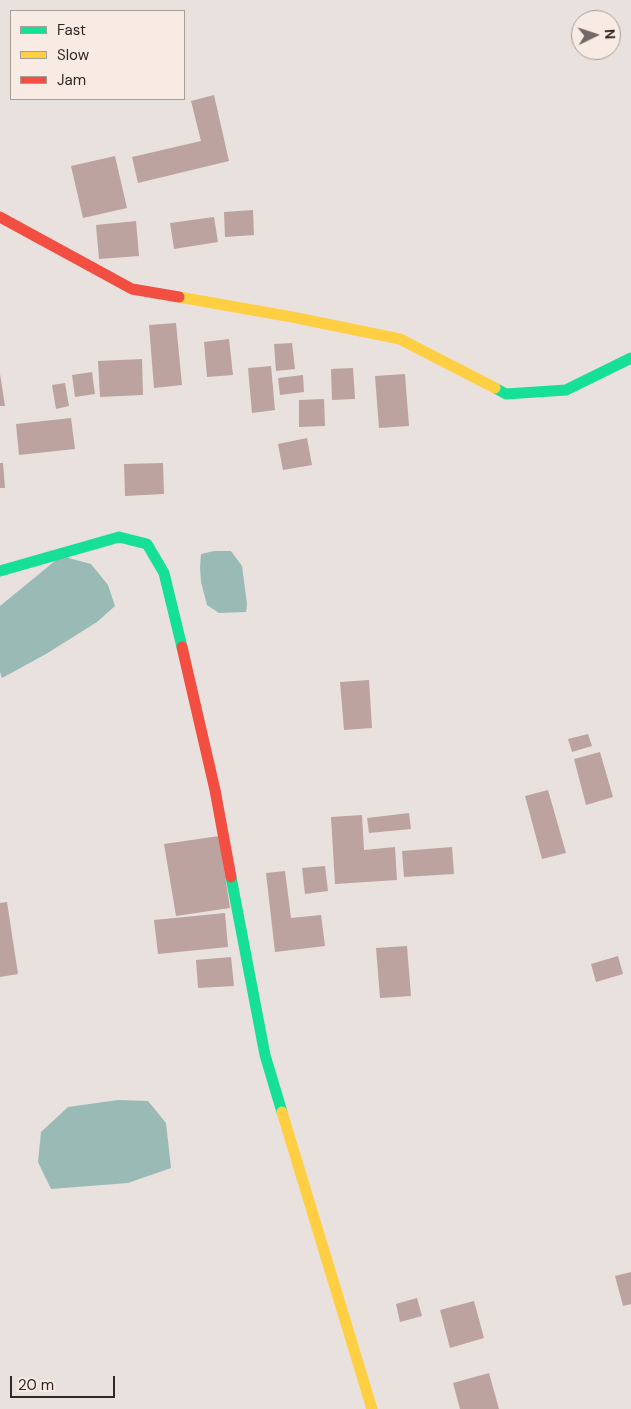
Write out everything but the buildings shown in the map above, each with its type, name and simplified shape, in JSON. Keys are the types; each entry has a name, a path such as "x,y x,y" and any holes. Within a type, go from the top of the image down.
{"street":[{"path":"0,217 132,289 400,338 506,394 566,390 631,358"},
{"path":"0,571 119,537 147,544 164,572 215,790 265,1055 372,1409"}],"water":[{"path":"214,551 231,551 242,566 247,604 246,612 219,613 207,605 201,582 201,554"},
{"path":"61,556 91,564 108,585 115,606 97,622 46,654 2,678 0,672 0,606"},
{"path":"118,1100 148,1101 166,1123 171,1168 128,1183 51,1189 38,1162 41,1132 68,1107"}],"traffic: fast":[{"path":"495,388 506,394 566,390 631,358"},
{"path":"0,571 119,537 147,544 164,573 182,647"},
{"path":"231,877 265,1055 282,1112"}],"traffic: slow":[{"path":"179,297 400,339 495,388"},
{"path":"282,1112 372,1409"}],"traffic: jam":[{"path":"0,217 132,289 179,297"},
{"path":"182,647 215,790 231,877"}]}
